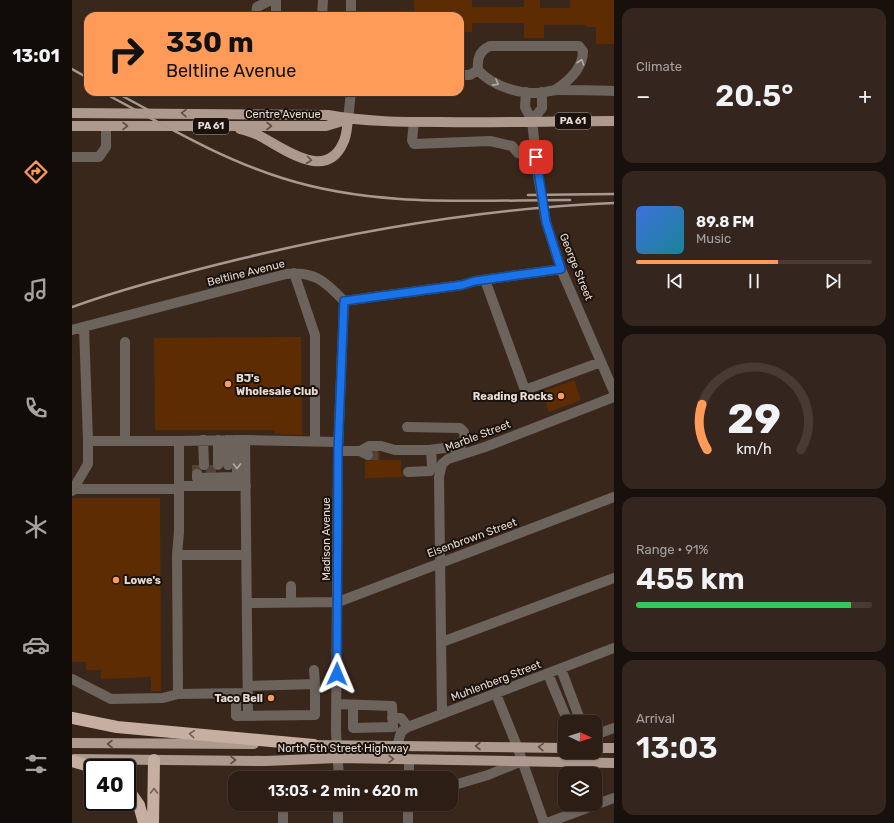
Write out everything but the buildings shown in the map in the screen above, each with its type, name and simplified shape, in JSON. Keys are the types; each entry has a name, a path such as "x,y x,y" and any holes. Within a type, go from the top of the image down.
{"highway":[{"path":"72,718 118,727 314,745"},
{"path":"72,760 84,764"},
{"path":"154,760 154,823"},
{"path":"136,801 139,805 144,823"}],"main road":[{"name":"Centre Avenue","path":"72,113 328,115 348,119 414,122 516,123 532,121 614,121"},
{"name":"Centre Avenue","path":"72,126 326,126 348,119"},
{"path":"222,126 254,133 301,159 319,161 335,156 338,153 345,139 348,119"},
{"name":"North 5th Street Highway","path":"72,743 558,747"},
{"path":"147,744 154,760"},
{"path":"602,748 614,748"},
{"name":"North 5th Street Highway","path":"72,760 266,761 338,758 614,763"}],"street":[{"path":"256,12 256,7 272,0"},
{"path":"276,0 276,12"},
{"path":"322,12 323,0"},
{"path":"351,0 351,12"},
{"path":"556,90 569,81 580,67 583,51 579,46 490,46 481,52 478,58 478,70 488,79 505,88 526,92 556,90 614,91"},
{"path":"464,75 470,75 478,70"},
{"name":"George Street","path":"526,92 525,107 532,121 538,175 546,222 561,269 601,362 610,372 614,392"},
{"path":"532,121 542,108 542,92"},
{"path":"348,119 351,96"},
{"path":"414,122 412,140 414,144 490,141 512,146 518,153 536,157"},
{"path":"72,157 99,157 106,147 106,126"},
{"path":"344,301 462,285 485,280 561,269"},
{"path":"294,273 315,335 315,440"},
{"name":"Beltline Avenue","path":"72,330 294,273 310,275 326,283 344,301"},
{"path":"485,280 525,390 601,362"},
{"name":"Madison Avenue","path":"339,771 336,704 338,602 338,446 344,301"},
{"path":"73,490 88,464 84,327"},
{"path":"125,342 125,441"},
{"name":"Marble Street","path":"442,562 439,477 442,464 448,459 485,447 614,397"},
{"path":"88,441 315,440 364,453 369,446 381,446 395,450 431,450 460,446 465,441 464,432 454,428 407,427"},
{"path":"73,490 179,488 214,473 237,477 220,440"},
{"path":"214,473 220,440"},
{"path":"214,473 220,440"},
{"path":"214,473 220,440"},
{"path":"220,440 246,486 246,555 250,688 248,716"},
{"path":"178,694 177,555 179,532 180,441"},
{"path":"380,455 395,450"},
{"path":"408,472 430,471 432,466 431,450"},
{"path":"214,473 246,486"},
{"name":"Eisenbrown Street","path":"338,602 614,497"},
{"path":"177,555 246,555"},
{"path":"442,562 442,714"},
{"path":"442,642 614,578"},
{"path":"291,601 292,586"},
{"path":"247,603 291,601 338,602"},
{"name":"Muhlenberg Street","path":"408,727 614,648"},
{"path":"561,669 578,715"},
{"path":"314,670 315,712"},
{"path":"548,674 565,715"},
{"path":"72,679 111,699 163,698 178,694 236,693 250,688 315,684"},
{"path":"250,688 306,688 313,694 313,705 315,712"},
{"path":"236,693 236,716 315,712"},
{"path":"496,694 517,746 544,823"},
{"path":"336,704 392,706 393,727 353,728 353,705"},
{"path":"392,718 401,718 408,727 401,732 397,746"},
{"path":"602,732 614,728"},
{"path":"409,760 409,771"},
{"path":"458,784 488,775 522,761"},
{"path":"547,823 614,798"},
{"path":"283,811 284,823"},
{"path":"338,811 338,823"},
{"path":"408,811 408,823"}],"tunnel":[{"path":"368,455 380,455"},
{"path":"197,465 197,474"},
{"path":"211,465 211,474"}],"railway":[{"path":"72,69 84,76"},
{"path":"109,96 212,150 258,170 317,188 353,194 425,200 570,200"},
{"path":"122,96 152,112"},
{"path":"528,195 614,194"},
{"path":"72,307 136,286 179,274 244,258 381,229 474,215 614,203"}],"place":[{"name":"BJ's Wholesale Club","path":"228,384"},
{"name":"Reading Rocks","path":"561,396"},
{"name":"Lowe's","path":"116,580"},
{"name":"Taco Bell","path":"271,698"}],"route":[{"path":"337,674 338,451 344,301 462,285 475,281 561,269 546,222 536,157"}]}
